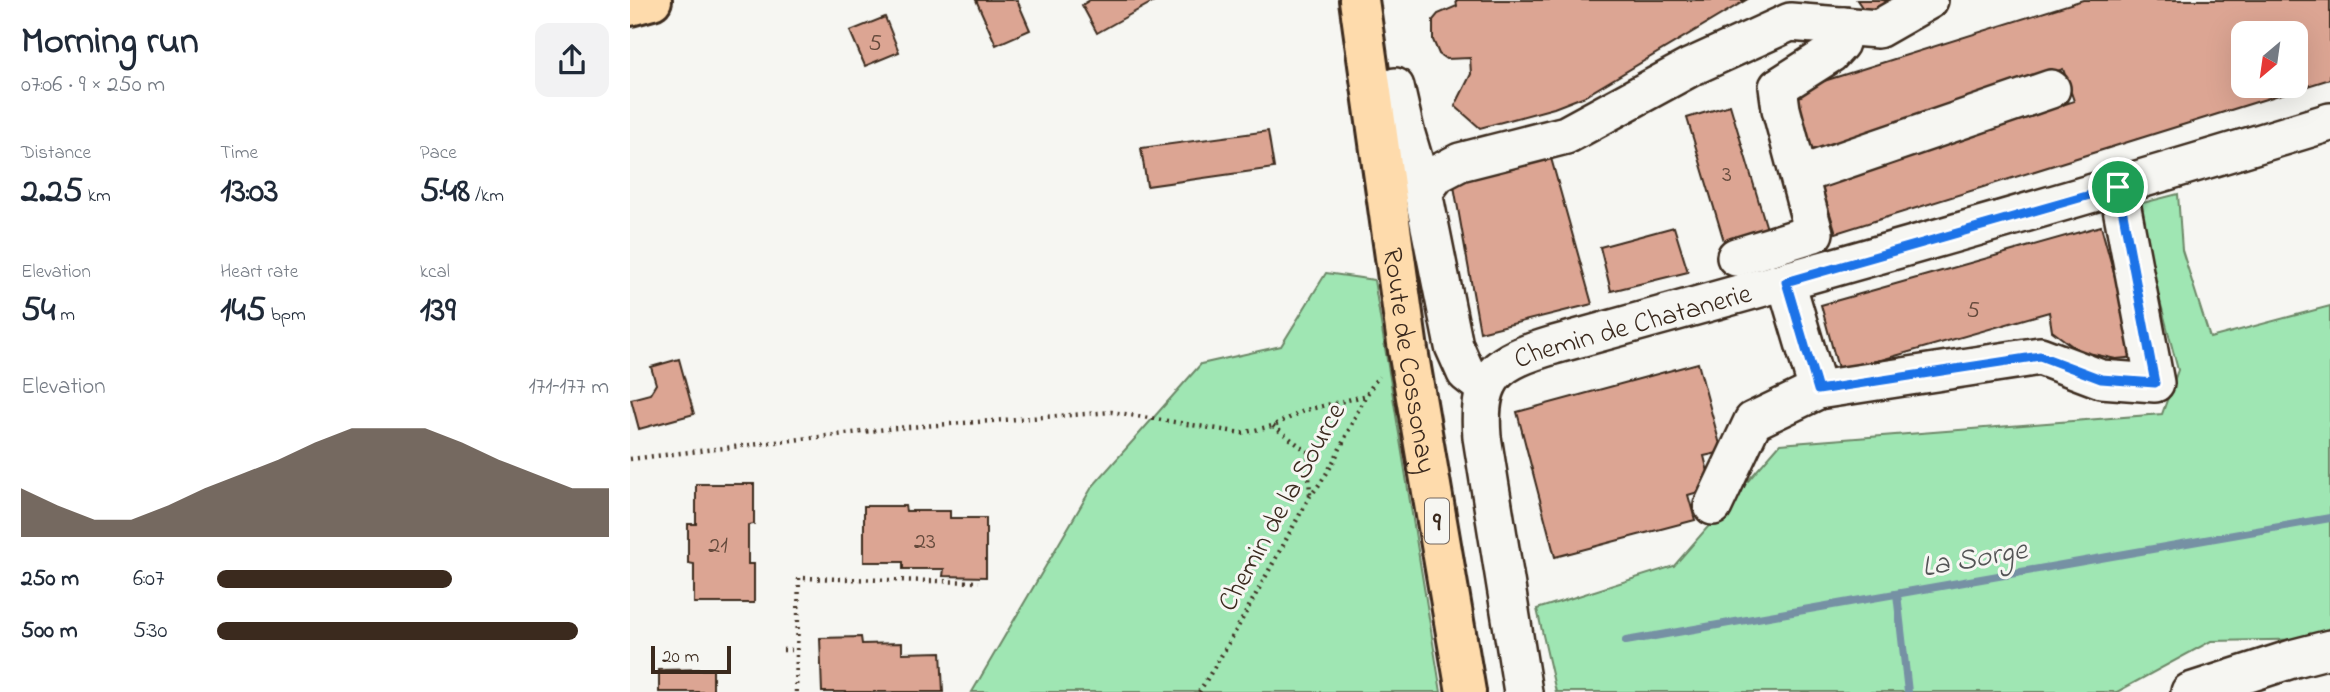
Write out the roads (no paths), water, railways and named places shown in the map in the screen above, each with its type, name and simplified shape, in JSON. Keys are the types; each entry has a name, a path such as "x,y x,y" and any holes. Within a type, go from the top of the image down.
{"main road":[{"path":"630,6 652,0"},
{"name":"Route de Cossonay","path":"1351,0 1381,78"},
{"name":"Route de Cossonay","path":"1359,0 1381,78 1408,350 1466,692"}],"street":[{"path":"1423,192 1437,174 1461,162 1566,135 1691,67 1790,22 1878,29 1929,0"},
{"path":"1736,257 1814,233 1778,87 1830,54 1840,43 1844,26"},
{"path":"1381,78 1405,131 1423,192 1454,346 1466,373 1485,388"},
{"path":"1800,175 2051,89"},
{"name":"Chemin de Chatanerie","path":"1523,692 1480,412 1485,388 1496,372 1510,361 1524,354 2118,187 2330,122"},
{"path":"1713,506 1754,421 1818,390 2040,356 2101,379 2155,383 2118,187"},
{"path":"1786,282 1818,390"},
{"path":"2190,692 2313,653 2330,675"}],"waterway":[{"name":"La Sorge","path":"1626,641 2330,518"},
{"path":"1897,594 1908,692"}]}
